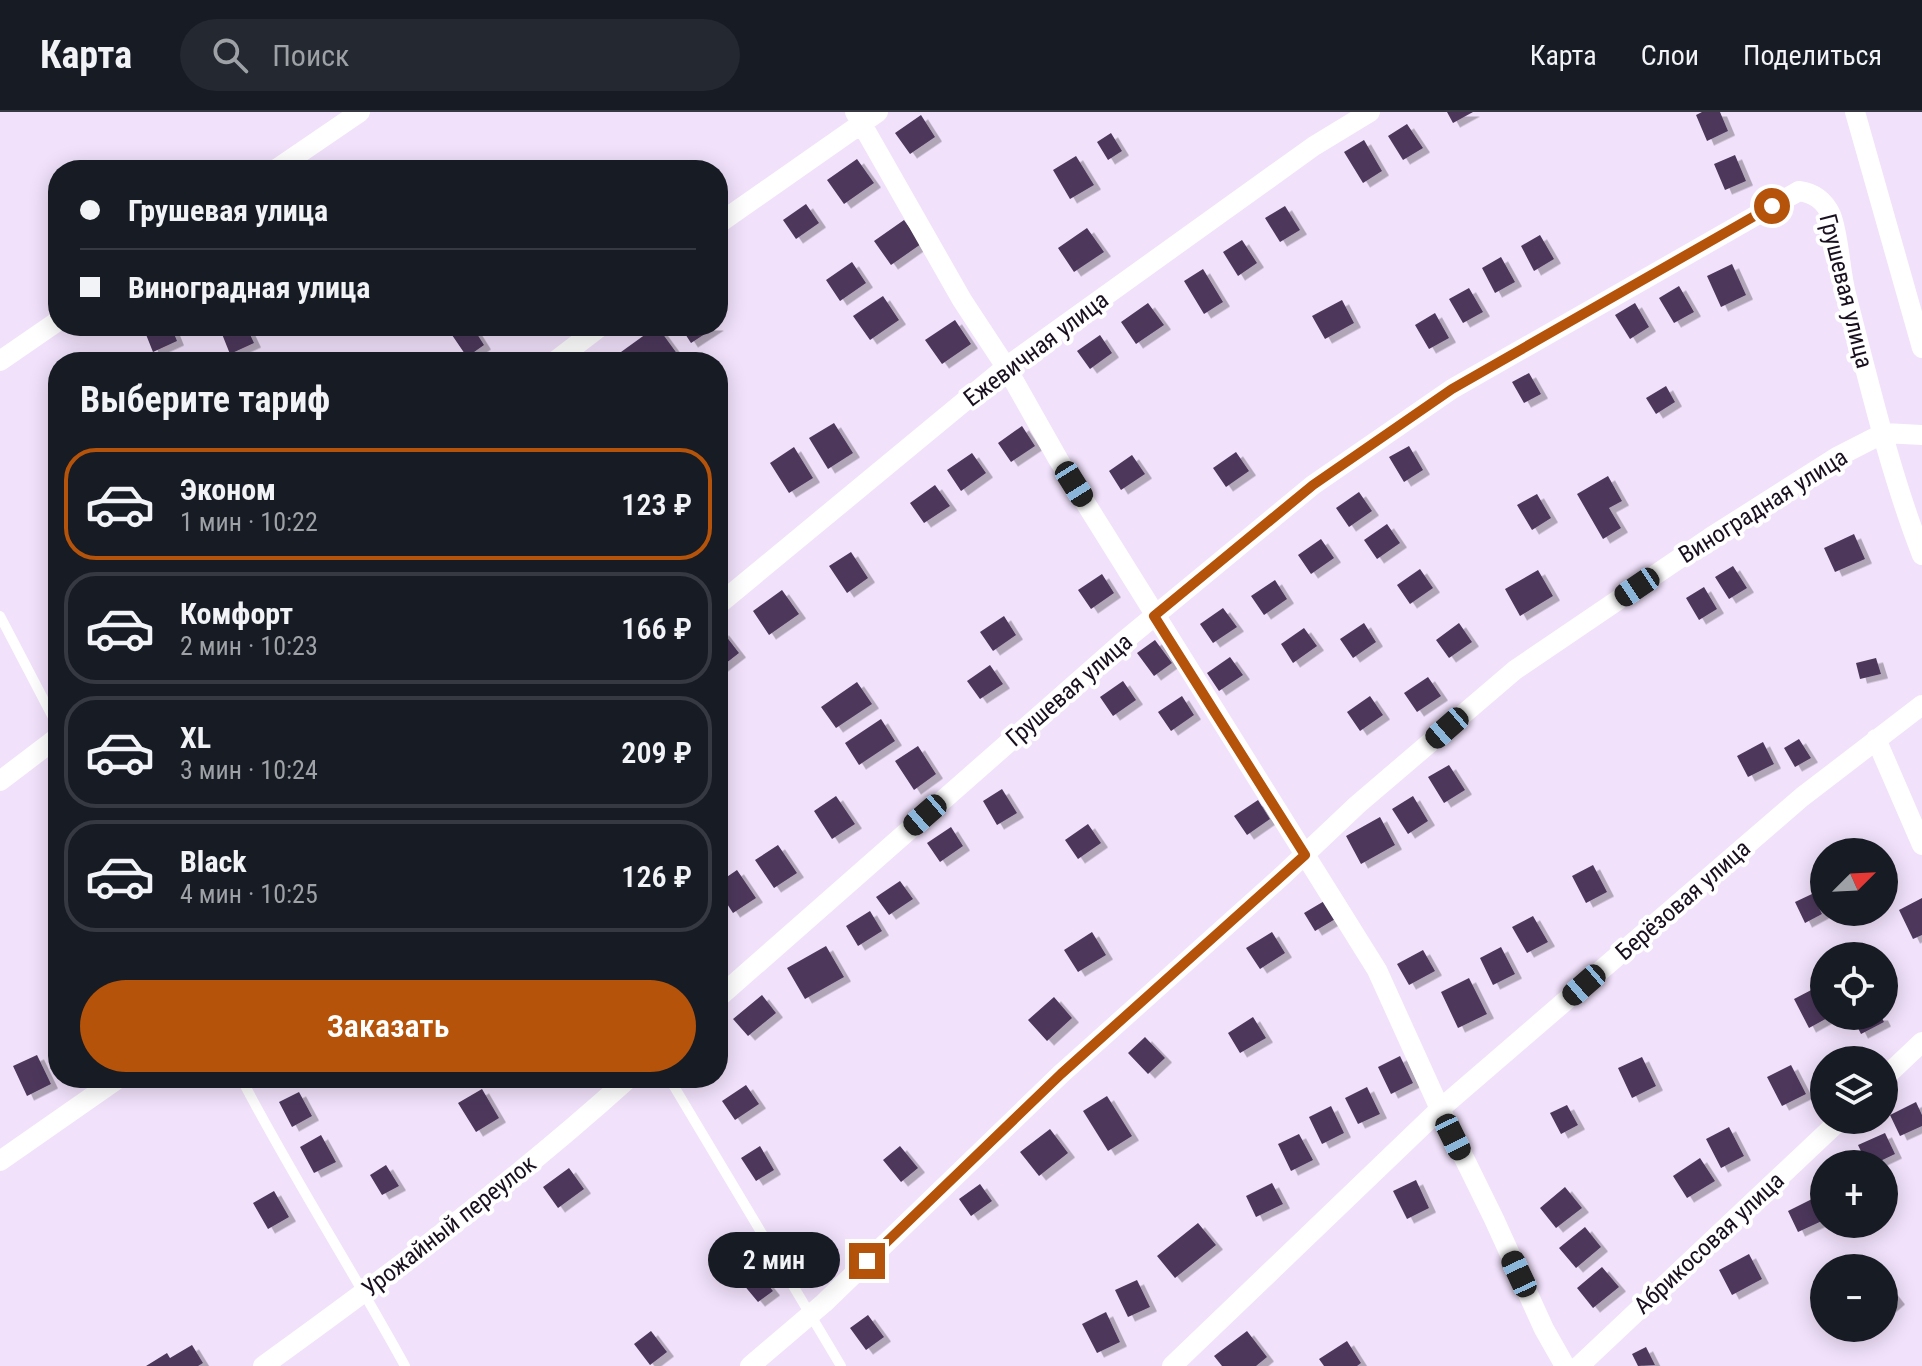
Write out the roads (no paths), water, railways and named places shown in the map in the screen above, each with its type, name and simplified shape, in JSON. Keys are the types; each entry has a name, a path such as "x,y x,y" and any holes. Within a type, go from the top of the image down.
{"street":[{"path":"290,160 360,112"},
{"name":"Ежевичная улица","path":"728,598 1006,367 1314,146 1370,112"},
{"path":"1855,112 1922,348"},
{"path":"728,217 865,116 962,300 1006,367 1154,616 1377,970 1544,1329 1565,1366"},
{"name":"Грушевая улица","path":"728,989 1154,616 1313,485 1452,389 1799,191 1813,192 1832,217 1841,272 1909,522 1922,555"},
{"path":"0,361 48,328"},
{"path":"567,352 588,336"},
{"path":"1884,433 1922,435"},
{"name":"Виноградная улица","path":"750,1366 817,1309 1061,1074 1357,805 1515,670 1711,537 1837,457 1884,433"},
{"name":"Берёзовая улица","path":"1172,1366 1440,1109 1802,797 1922,705"},
{"path":"1876,739 1922,845"},
{"path":"0,781 48,745"},
{"path":"1898,1065 1922,1042"},
{"path":"0,1161 105,1088"},
{"name":"Урожайный переулок","path":"263,1366 365,1292 565,1135 618,1088"},
{"name":"Абрикосовая улица","path":"1579,1366 1825,1134"}],"lane":[{"path":"0,616 48,708"},
{"path":"246,1088 405,1366"},
{"path":"675,1088 817,1309 841,1366"}]}
